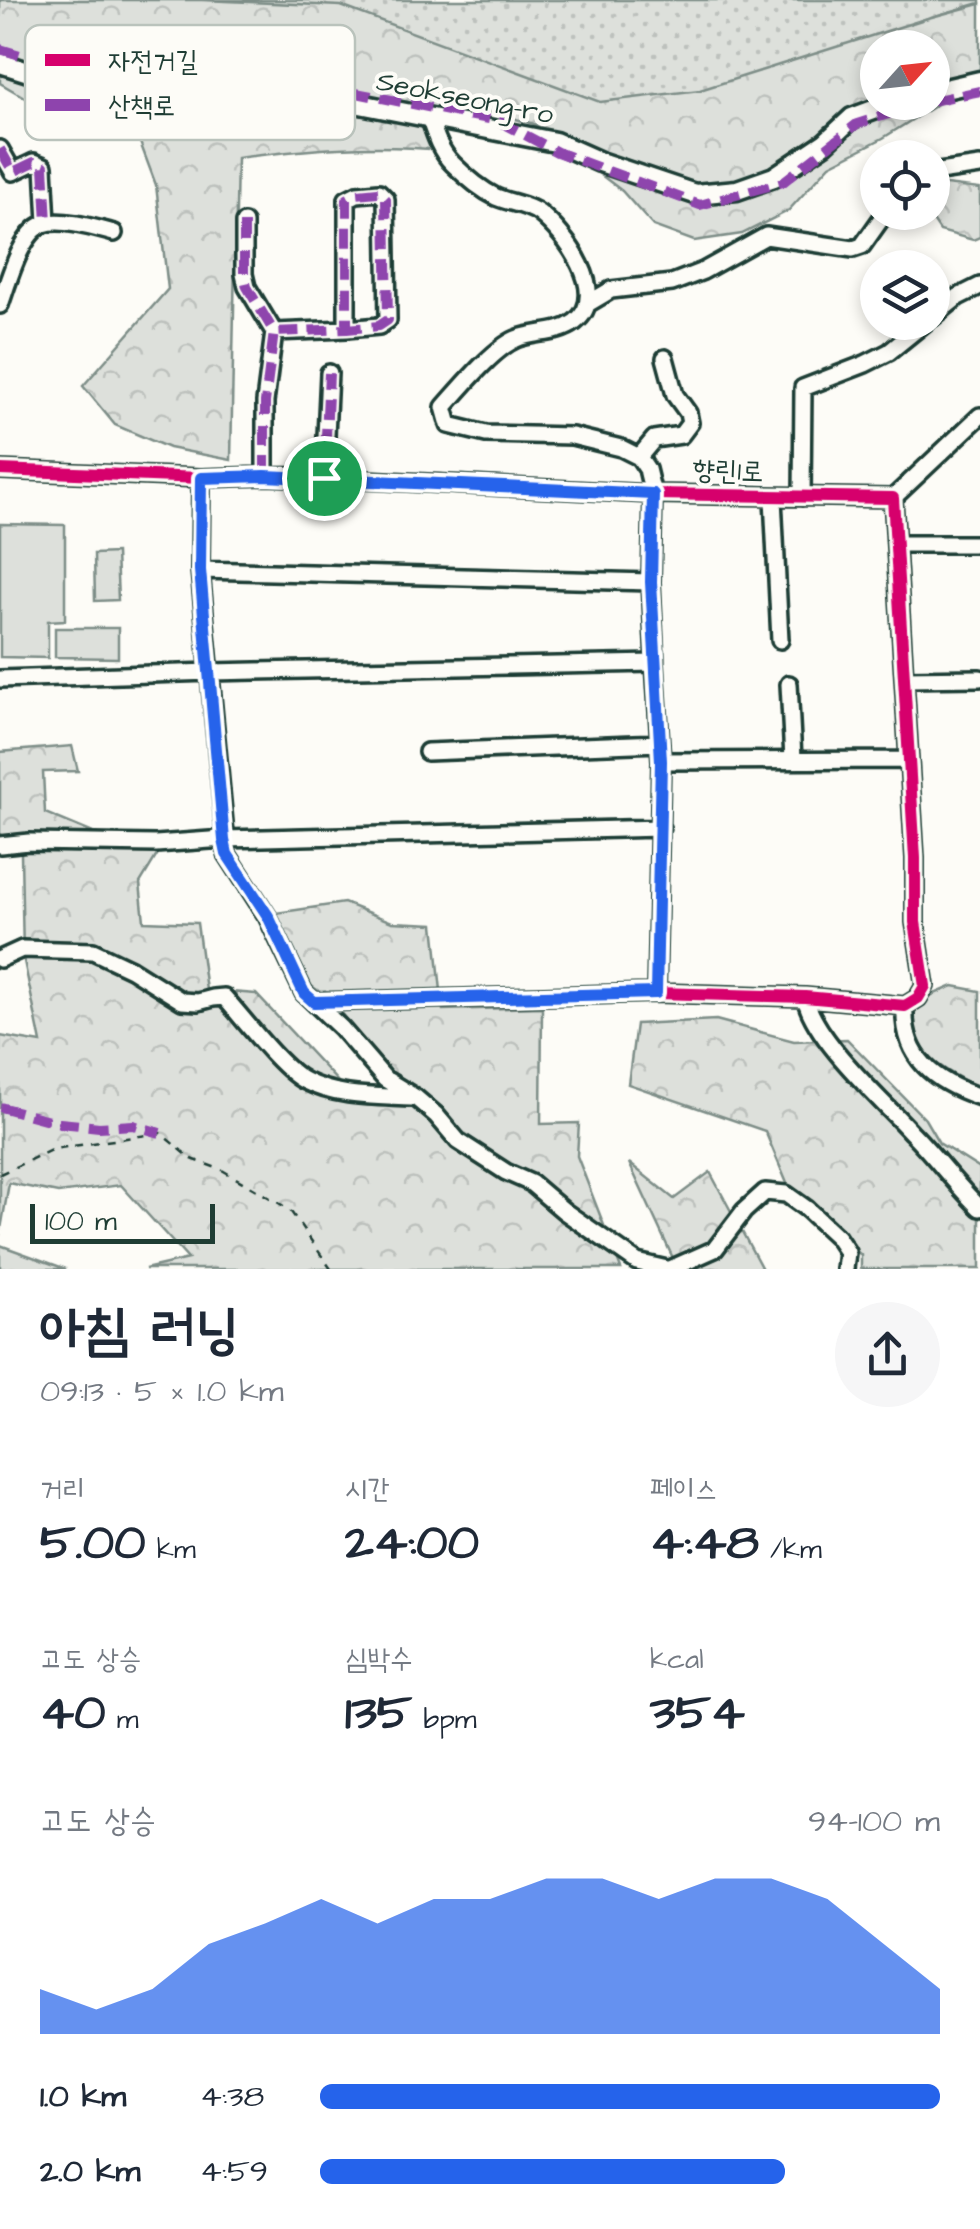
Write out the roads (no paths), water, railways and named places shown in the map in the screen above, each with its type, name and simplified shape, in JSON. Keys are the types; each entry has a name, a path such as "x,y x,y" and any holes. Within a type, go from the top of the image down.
{"street":[{"name":"Seokseong-ro","path":"0,62 25,70"},
{"path":"950,88 980,81"},
{"name":"Seokseong-ro","path":"355,103 555,142 600,162 695,194 737,190 774,178 860,115"},
{"path":"429,118 441,150 454,166 494,196 536,210 566,238 589,286 588,303"},
{"path":"0,149 13,172 34,162 44,166 47,223"},
{"path":"950,171 980,166"},
{"path":"274,332 346,329 379,326 388,320 386,199 380,192 347,199 346,329"},
{"path":"244,223 247,286 274,332 265,402 265,476"},
{"path":"0,305 24,243 40,226 78,224 114,233"},
{"path":"656,993 661,761 651,582 653,494 647,468 638,457 621,448 572,436 486,434 449,426 444,407 499,351 517,339 556,331 576,321 588,303 611,290 672,282 702,271 766,236 853,249 862,246 873,230"},
{"path":"950,303 980,286"},
{"path":"802,497 803,388 865,364 904,340"},
{"path":"638,457 654,439 681,434 690,423 675,395 665,358"},
{"path":"324,478 329,373"},
{"path":"314,1002 656,993 805,997 905,1006 918,998 925,986 915,922 915,858 893,498 980,416"},
{"name":"향린1로","path":"0,470 201,478 324,478 774,498 893,498"},
{"path":"201,478 200,570 224,840 227,854 268,916 304,993 384,1078 436,1115 458,1142 506,1172 532,1182 564,1211 637,1262 669,1269 715,1249 744,1211 765,1192 786,1194 837,1237 846,1252 844,1269"},
{"path":"774,498 780,640"},
{"path":"897,544 980,544"},
{"path":"200,570 651,582"},
{"path":"0,679 655,662"},
{"path":"905,678 980,678"},
{"path":"789,684 793,759"},
{"path":"427,752 660,743"},
{"path":"661,761 908,760"},
{"path":"0,845 156,844 661,828"},
{"path":"0,959 22,949 94,951 182,1001 224,998 303,1080 344,1094 416,1098"},
{"path":"805,997 808,1012 860,1080 980,1208"},
{"path":"905,1006 904,1025 912,1049 929,1072 953,1088 980,1097"}]}
